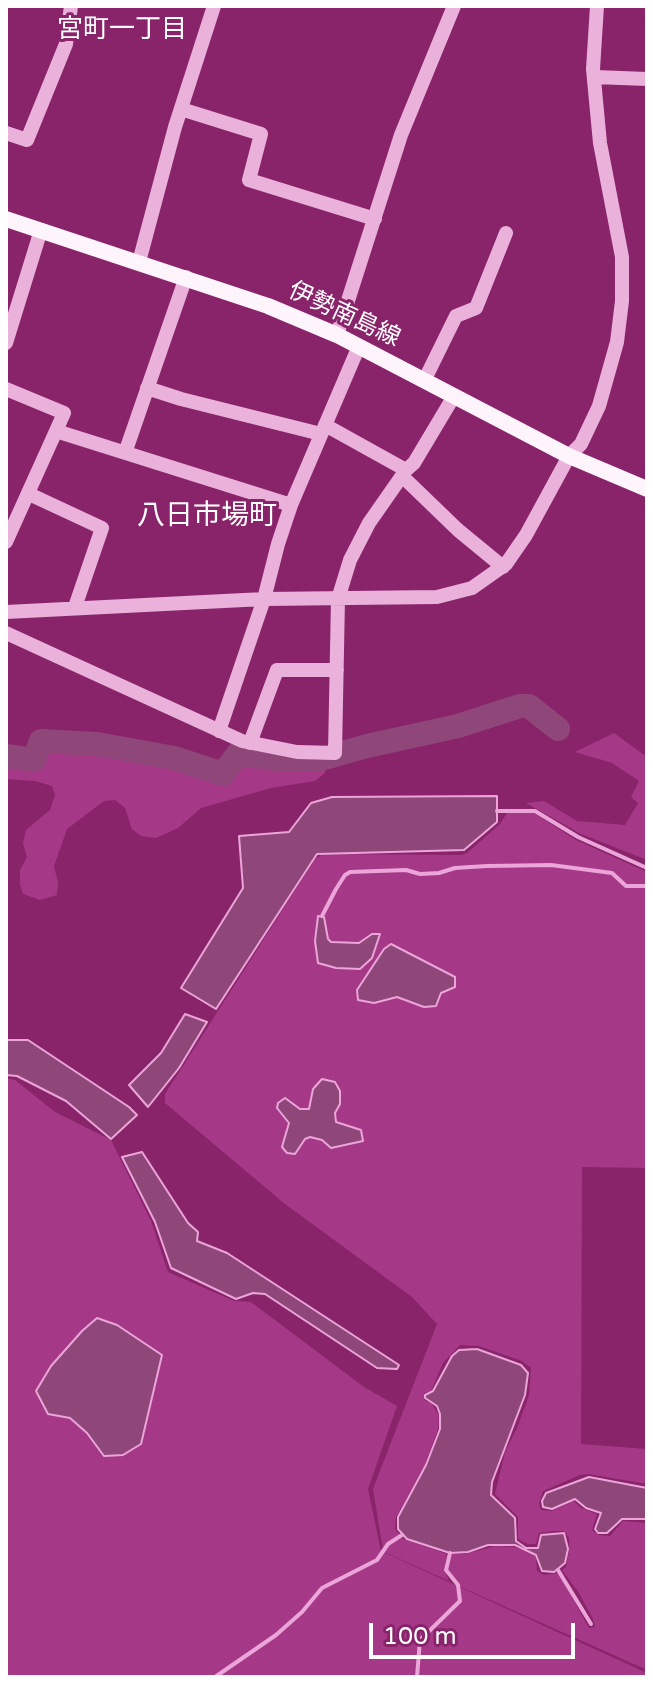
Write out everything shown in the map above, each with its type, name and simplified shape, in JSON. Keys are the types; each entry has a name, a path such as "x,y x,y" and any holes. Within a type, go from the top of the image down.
{"main road":[{"name":"伊勢南島線","path":"6,219 186,277 337,335 569,456 647,489"}],"street":[{"path":"6,133 27,140 66,44 71,6"},
{"path":"139,262 181,109 214,6"},
{"path":"337,335 401,135 454,6"},
{"path":"6,612 264,599 437,597 472,588 503,567 526,535 569,456 581,444 599,406 617,342 622,257 600,143 594,52 597,6"},
{"path":"595,77 647,79"},
{"path":"181,109 261,134 249,180 375,219"},
{"path":"6,343 41,230"},
{"path":"424,381 456,316 476,308 506,233"},
{"path":"125,453 186,277"},
{"path":"219,731 264,599 291,505 359,346"},
{"path":"147,388 181,399 323,430 404,473 458,530 503,567"},
{"path":"6,389 64,413 6,542"},
{"path":"6,633 250,743 297,752 335,753 338,599 350,560 369,523 414,463 454,396"},
{"path":"56,431 291,505"},
{"path":"29,494 102,528 75,607"},
{"path":"250,743 277,670 337,670"}],"shaded area":[{"path":"614,733 647,757 647,860 581,834 526,803 544,801 577,821 625,825 638,803 631,797 639,781 612,763 575,752"},
{"path":"43,744 156,759 205,770 224,778 236,759 240,758 285,765 320,764 325,767 325,773 315,781 271,788 201,808 178,828 156,838 141,836 132,829 125,808 115,800 104,801 67,829 54,866 57,895 40,900 23,894 20,884 20,870 27,857 23,843 26,830 50,810 55,795 52,786 6,779 6,759 36,763"},
{"path":"497,796 497,822 464,850 317,854 216,1009 181,988 243,888 239,836 289,832 311,803 332,797"},
{"path":"507,813 534,813 576,840 647,872 647,1168 582,1167 581,1444 646,1449 647,1484 580,1475 543,1491 539,1504 541,1510 552,1511 574,1501 581,1508 597,1514 592,1530 598,1535 610,1536 623,1521 647,1523 647,1670 461,1587 447,1569 451,1554 466,1554 495,1546 514,1547 532,1553 536,1557 537,1571 544,1575 559,1573 589,1628 595,1627 579,1593 562,1570 566,1567 569,1553 569,1538 564,1531 539,1533 536,1544 518,1539 518,1517 495,1494 505,1452 529,1395 531,1368 522,1361 479,1346 460,1345 443,1363 431,1391 424,1393 424,1400 431,1403 439,1415 438,1429 425,1465 396,1517 395,1529 400,1535 383,1550 373,1489 437,1324 412,1297 285,1204 165,1103 165,1094 315,859 323,854 461,855 500,824"},
{"path":"318,916 324,917 331,942 359,943 372,934 380,934 372,958 360,969 336,968 318,963 315,941"},
{"path":"391,944 455,977 455,987 441,993 436,1006 424,1007 397,997 374,1003 358,1000 357,990 384,949"},
{"path":"185,1014 207,1022 179,1068 148,1107 129,1085 161,1053"},
{"path":"6,1040 28,1040 137,1115 111,1139 66,1101 17,1076 6,1075"},
{"path":"6,1078 15,1080 55,1112 111,1140 151,1221 168,1272 234,1301 251,1302 364,1387 397,1406 368,1489 381,1551 647,1673 647,1677 6,1677"},
{"path":"322,1079 335,1082 340,1091 336,1122 361,1130 363,1141 331,1148 322,1140 310,1137 305,1139 295,1154 287,1153 282,1147 289,1123 277,1108 278,1103 285,1098 300,1109 309,1109 313,1089"},
{"path":"142,1152 188,1223 198,1232 197,1241 227,1253 399,1365 397,1369 377,1368 265,1294 253,1293 236,1299 171,1268 155,1222 122,1157"},
{"path":"97,1318 117,1325 162,1355 141,1444 123,1455 104,1456 87,1433 70,1418 48,1414 36,1391 51,1366"},
{"path":"477,1349 521,1365 528,1373 525,1395 492,1482 491,1495 515,1518 516,1541 526,1548 538,1548 541,1535 564,1533 568,1549 565,1563 554,1572 542,1571 536,1555 515,1545 488,1545 468,1552 450,1553 407,1539 398,1529 398,1517 426,1465 440,1429 437,1406 425,1395 433,1391 452,1356 459,1350"},
{"path":"589,1477 647,1488 647,1519 622,1519 607,1533 598,1533 595,1529 601,1513 586,1508 575,1499 552,1509 543,1507 546,1493"},
{"path":"401,1538 447,1554 444,1570 449,1581 384,1552"}],"waterway":[{"path":"6,756 34,760 41,741 97,744 174,758 223,774 238,754 284,760 321,759 458,726 520,706 529,706 558,729"},
{"path":"497,811 535,811 578,837 647,868"},
{"path":"322,916 336,889 350,872 406,870 420,874 455,868 551,865 612,873 626,886 647,886"},
{"path":"215,1677 276,1635 302,1612 322,1588 377,1560 388,1544 402,1535"},
{"path":"417,1677 420,1640 460,1601 458,1585 446,1570 450,1553"},
{"path":"558,1570 591,1624"}],"district":[{"name":"宮町一丁目","path":"122,30"},
{"name":"八日市場町","path":"207,517"}]}
